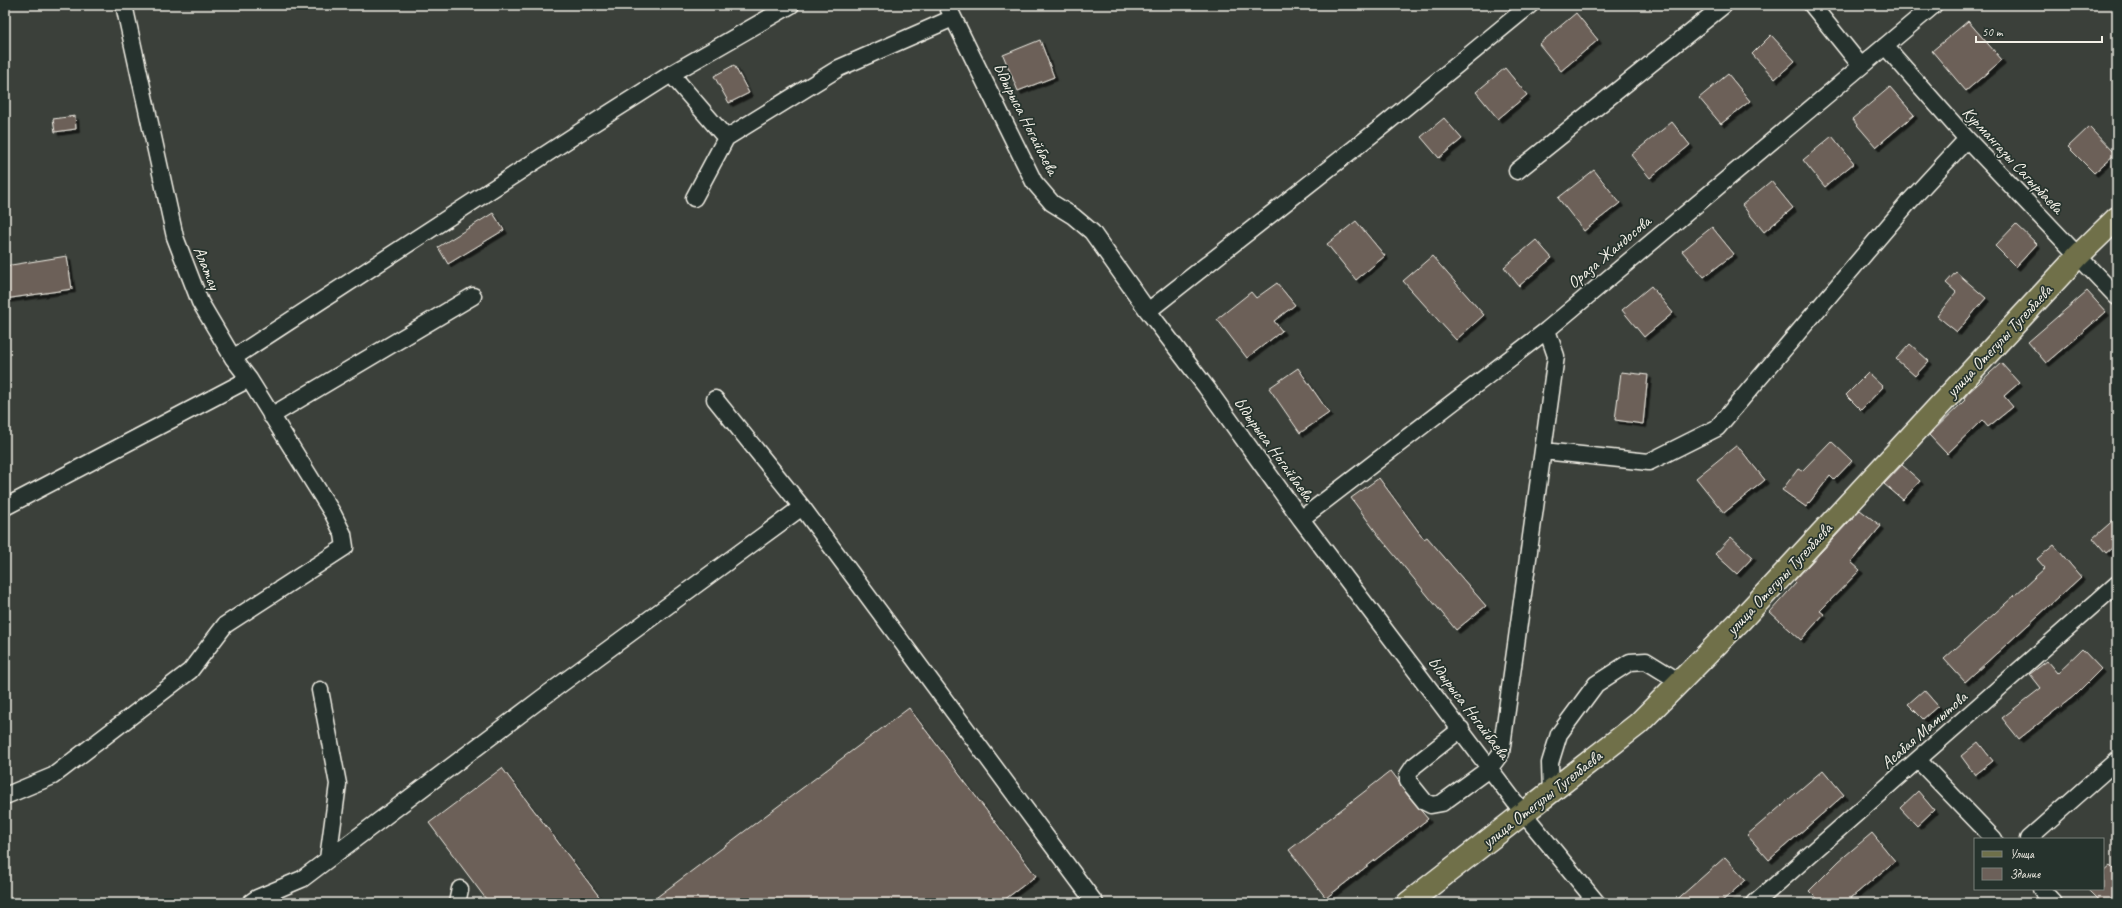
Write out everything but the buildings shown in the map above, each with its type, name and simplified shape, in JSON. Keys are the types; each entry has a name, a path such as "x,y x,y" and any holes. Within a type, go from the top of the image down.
{"main road":[{"name":"улица Отегулы Тугелбаева","path":"1408,903 1638,724 1741,620 2078,256 2117,218"}],"street":[{"name":"Алатау","path":"5,796 53,776 190,671 225,625 345,547 343,534 333,514 249,379 233,358 200,302 175,238 124,5"},
{"path":"233,358 671,74 791,5"},
{"path":"1148,311 1384,125 1530,5"},
{"path":"1518,171 1724,5"},
{"path":"1812,5 1861,66"},
{"name":"Ораза Жандосова","path":"1301,519 1547,330 1934,5"},
{"path":"694,198 726,138 839,68 950,11"},
{"name":"Ыдырыса Ногайбаева","path":"950,11 1034,182 1052,203 1073,216 1092,232 1148,311 1206,387 1301,519 1524,814 1597,903"},
{"name":"Курмангазы Сагырбаева","path":"1885,46 1967,139 2117,297"},
{"path":"671,74 726,138"},
{"path":"1543,451 1649,462 1717,428 1908,203 1967,139"},
{"path":"271,416 473,296"},
{"path":"1461,729 1414,766 1408,775 1408,781 1425,802 1431,805 1442,803 1490,768 1501,753 1556,356 1547,330"},
{"path":"5,507 249,379"},
{"path":"715,399 802,507 1095,903"},
{"path":"250,903 257,898 302,879 802,507"},
{"name":"Асабая Мамытова","path":"1755,903 2117,584"},
{"path":"1551,793 1550,764 1560,734 1596,684 1630,662 1646,661 1680,682"},
{"path":"320,690 338,784 328,860"},
{"path":"1918,760 1993,838"},
{"path":"2029,838 2117,760"},
{"path":"2042,890 2054,903"}]}
